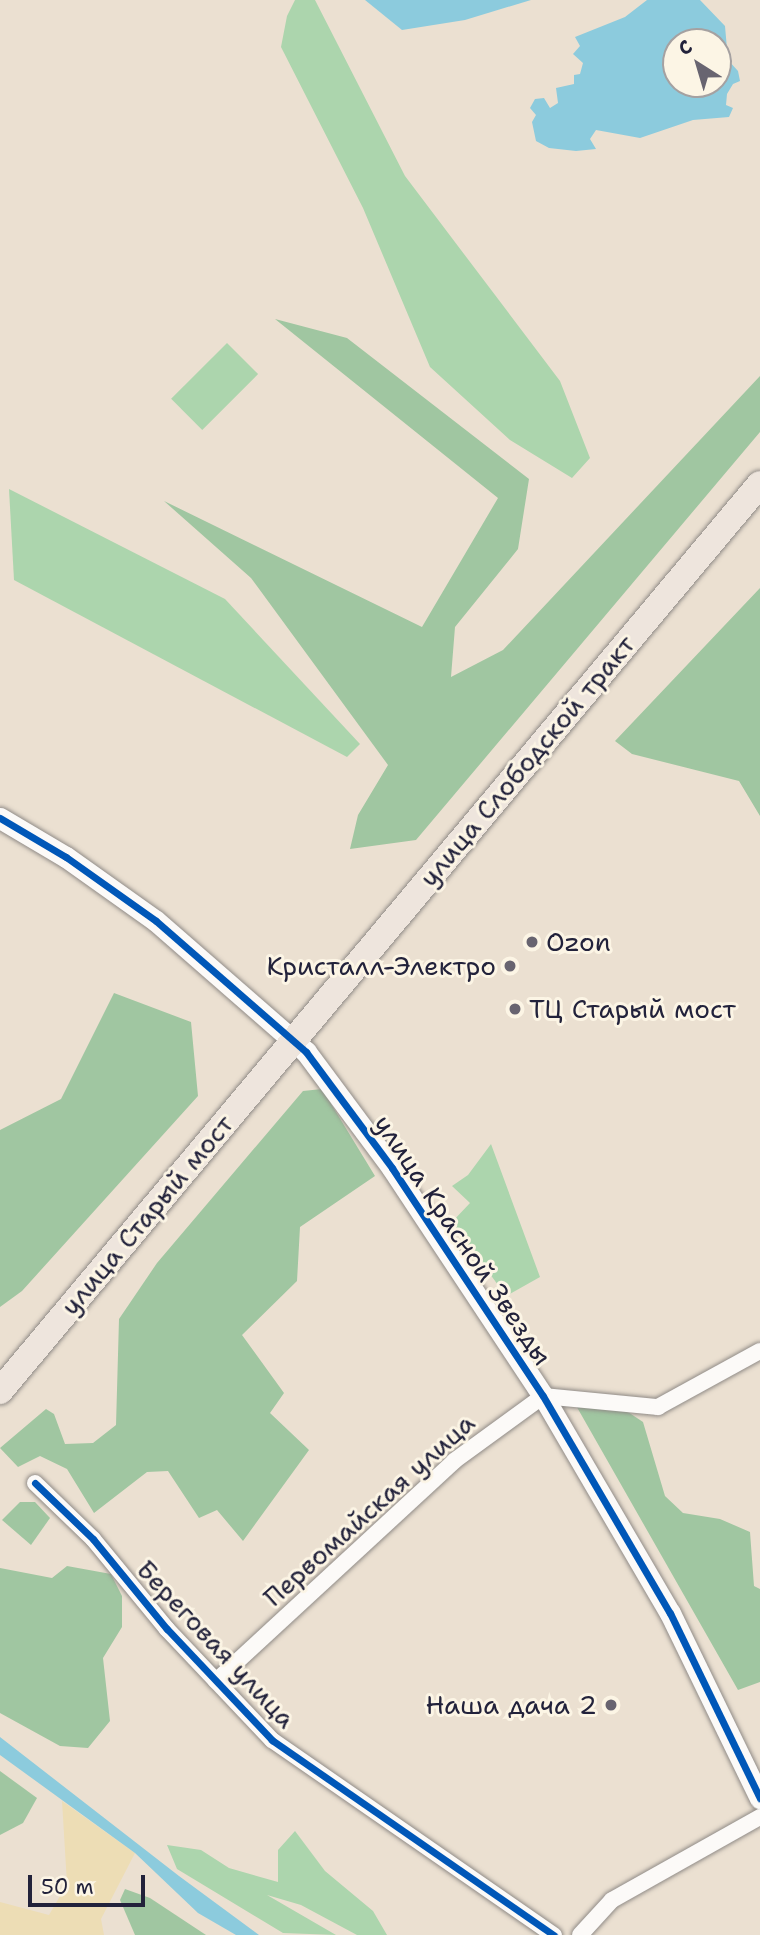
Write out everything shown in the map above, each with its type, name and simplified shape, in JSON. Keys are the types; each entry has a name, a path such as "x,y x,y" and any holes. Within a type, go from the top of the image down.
{"main road":[{"name":"улица Слободской тракт","path":"295,1038 760,484"},
{"name":"улица Старый мост","path":"0,1391 295,1038"}],"street":[{"name":"улица Красной Звезды","path":"0,818 66,857 156,921 295,1038 392,1168 543,1396 670,1613 757,1783"},
{"path":"543,1396 658,1407 760,1351"},
{"name":"Первомайская улица","path":"216,1681 454,1461 543,1396"},
{"name":"Береговая улица","path":"35,1483 93,1539 216,1681 272,1740 554,1935"},
{"path":"580,1935 612,1900 760,1817"}],"green space":[{"path":"295,0 315,0 405,176 560,381 590,458 572,478 510,440 430,367 363,208 281,47 287,16"},
{"path":"275,319 347,338 529,479 518,549 455,627 451,677 503,650 760,376 760,432 416,840 350,849 358,815 388,765 251,578 164,501 422,627 498,498"},
{"path":"227,343 258,374 202,430 171,399"},
{"path":"9,489 225,599 360,744 347,757 14,580"},
{"path":"760,588 760,816 739,781 632,754 615,741"},
{"path":"114,993 191,1022 198,1096 22,1291 0,1307 0,1130 61,1099"},
{"path":"322,1089 375,1176 300,1227 297,1281 242,1335 284,1393 270,1413 309,1450 243,1541 217,1510 199,1518 168,1471 147,1472 94,1513 67,1469 40,1456 18,1467 0,1448 46,1409 54,1414 65,1444 93,1443 116,1425 119,1319 157,1263 303,1091"},
{"path":"491,1144 540,1277 506,1296 452,1222 470,1203 452,1186 468,1175"},
{"path":"607,1398 643,1422 665,1496 683,1513 720,1519 750,1532 754,1586 760,1589 760,1682 738,1690 574,1402"},
{"path":"20,1502 35,1502 50,1518 31,1545 2,1520"},
{"path":"67,1566 111,1574 122,1596 122,1627 103,1658 110,1721 88,1748 60,1746 0,1713 0,1568 52,1578"},
{"path":"0,1771 37,1798 23,1823 0,1835"},
{"path":"295,1831 325,1871 373,1911 387,1935 357,1935 301,1905 267,1895 336,1935 283,1933 177,1869 167,1845 201,1850 229,1868 278,1882 278,1850"},
{"path":"125,1889 150,1898 206,1935 135,1935 120,1900"}],"sand":[{"path":"62,1801 135,1853 101,1919 104,1935 0,1935 0,1902 49,1915 67,1884"}],"water":[{"path":"365,0 531,0 465,20 402,30"},
{"path":"647,0 700,0 725,28 662,28 662,98 727,98 726,105 733,108 729,117 693,120 640,138 596,130 590,139 596,149 576,151 549,148 536,141 532,122 536,115 530,108 535,99 544,98 550,108 558,103 556,88 574,84 574,75 580,74 583,63 573,54 580,46 575,37 625,17"},
{"path":"732,64 738,71 740,81 733,84"},
{"path":"0,1737 259,1935 236,1935 198,1913 135,1853 0,1755"}],"cycle path":[{"path":"0,818 66,857 156,921 306,1052 392,1168 543,1396 670,1613 760,1798"},
{"path":"35,1483 93,1539 167,1629 272,1740 554,1935"}],"place":[{"name":"Ozon","path":"532,942"},
{"name":"Кристалл-Электро","path":"510,966"},
{"name":"ТЦ Старый мост","path":"515,1009"},
{"name":"Наша дача 2","path":"611,1705"}]}
